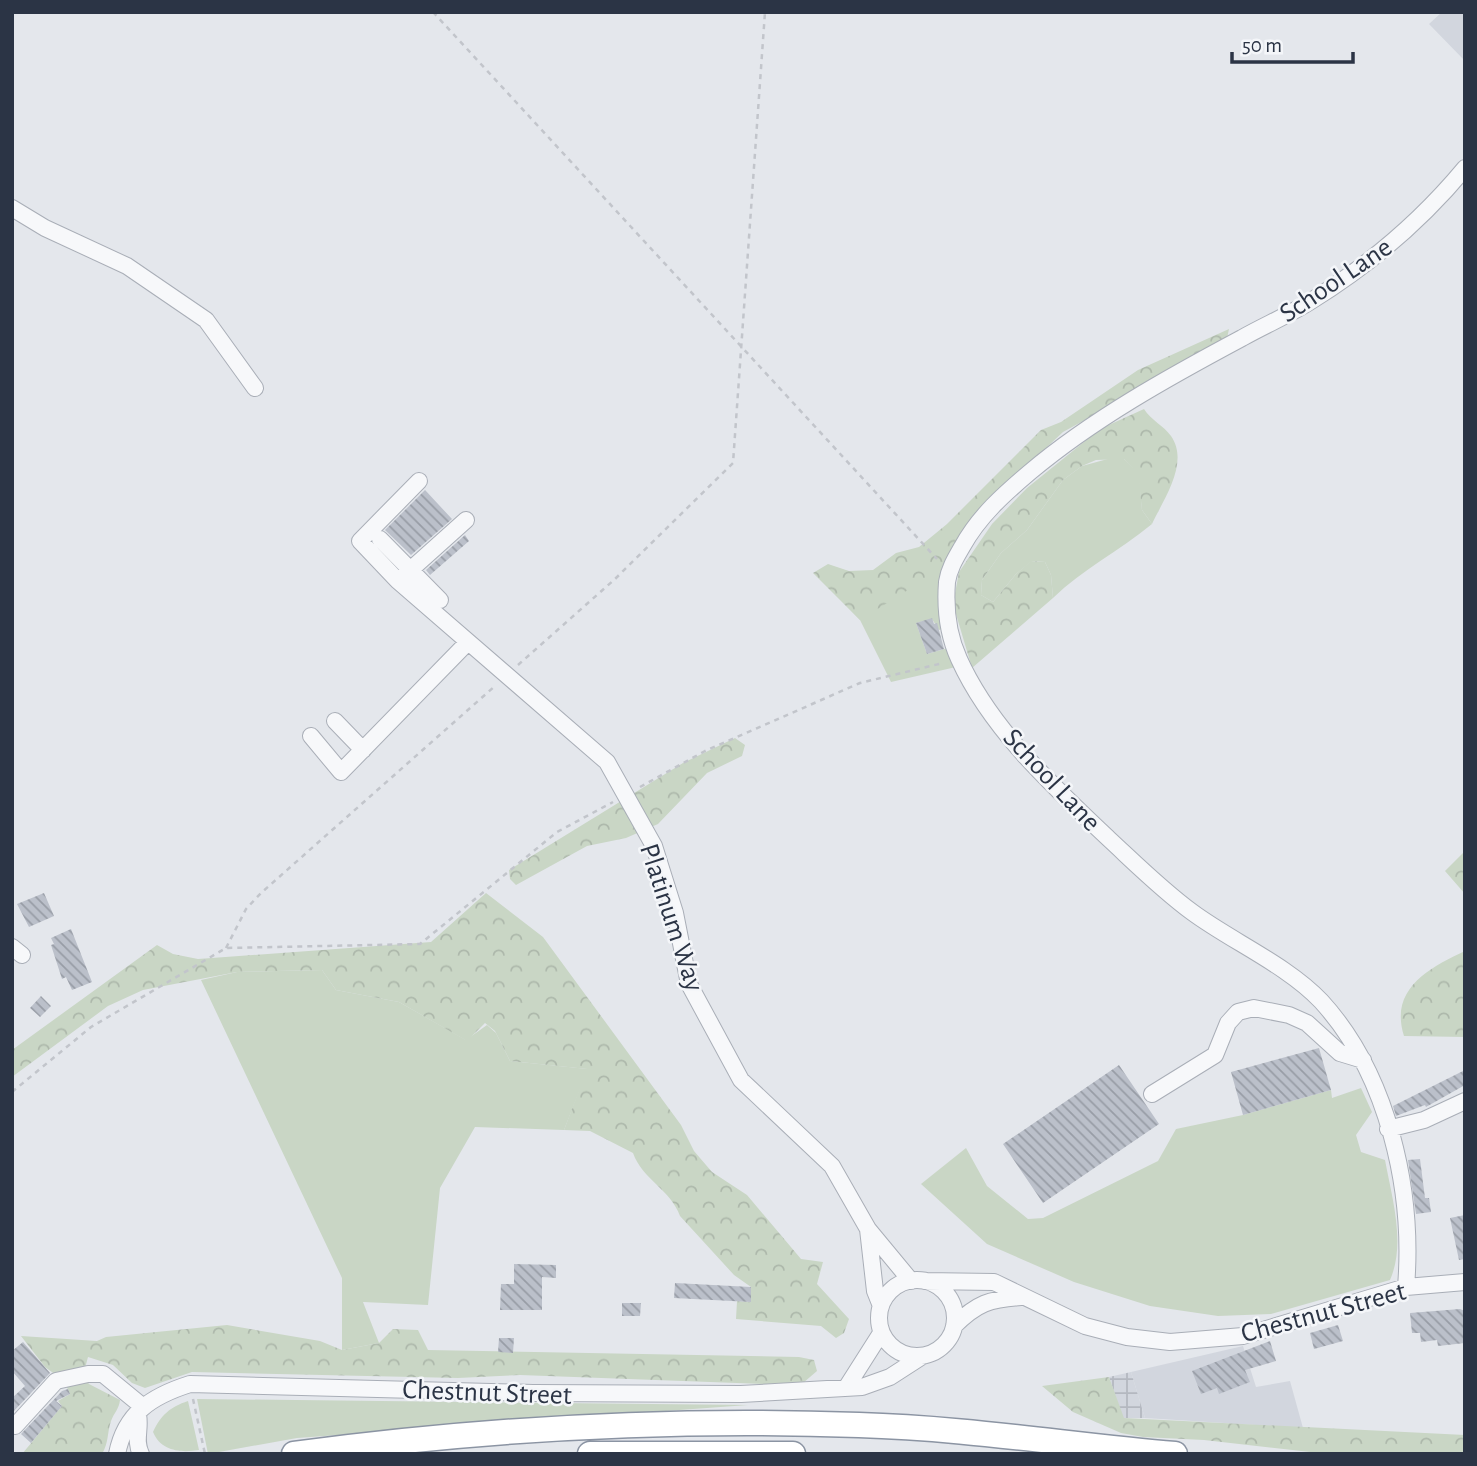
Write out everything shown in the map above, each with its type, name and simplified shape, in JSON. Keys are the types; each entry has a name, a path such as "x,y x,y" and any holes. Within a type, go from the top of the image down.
{"highway":[{"path":"294,1454 505,1432 657,1423 858,1425 1057,1440 1175,1454"},
{"path":"590,1454 793,1454"}],"street":[{"name":"School Lane","path":"1406,1287 1409,1251 1404,1195 1388,1129 1363,1060 1320,1001 1300,983 1191,911 1154,881 1023,756 959,660 947,612 948,572 968,535 994,503 1067,441 1240,339 1311,301 1393,243 1443,195 1465,168"},
{"path":"12,208 45,228 127,266 206,320 255,388"},
{"name":"Platinum Way","path":"419,481 360,541 398,581 607,762 654,846 675,912 690,984 741,1080 832,1166 868,1229 918,1281"},
{"path":"398,581 466,520"},
{"path":"380,539 440,600"},
{"path":"311,736 341,772 468,642"},
{"path":"335,721 363,750"},
{"path":"1152,1094 1215,1055 1228,1023 1238,1012 1254,1008 1307,1023 1340,1053 1363,1060"},
{"path":"1388,1129 1424,1120 1465,1101"},
{"name":"Platinum Way","path":"868,1229 875,1291 881,1306"},
{"path":"846,1388 881,1333 881,1306 892,1289 918,1281 945,1292 955,1314 954,1326"},
{"name":"Chestnut Street","path":"918,1281 994,1282 1085,1326 1127,1337 1170,1342 1243,1336 1406,1287 1465,1282"},
{"path":"881,1333 897,1351 921,1357 943,1347 954,1326 969,1311 992,1299 1021,1297"},
{"name":"Chestnut Street","path":"117,1454 122,1430 140,1410 165,1392 190,1384 533,1393 741,1394 862,1387 890,1377 921,1357"},
{"path":"15,1426 56,1381 103,1374 140,1410 136,1439 141,1454"}],"path":[{"path":"433,12 948,572"},
{"path":"511,672 615,579 733,463 765,12"},
{"path":"634,790 705,751 860,683 959,660"},
{"path":"226,948 246,909 261,893 500,681"},
{"path":"12,1092 91,1027 226,948 421,944 557,832 623,796"},
{"path":"190,1384 205,1454"}],"shaded area":[{"path":"1442,12 1465,12 1465,61 1429,24"},
{"path":"1243,1346 1256,1387 1290,1381 1303,1428 1145,1418 1131,1372"},
{"path":"1131,1372 1145,1418 1123,1418 1109,1377"}],"green space":[{"path":"1229,329 1226,343 1063,432 992,499 943,568 860,620 813,573 828,564 849,571 873,570 896,553 919,547 947,524 1041,430 1061,422 1138,370"},
{"path":"1144,409 1171,436 1178,458 1173,481 1152,524 1142,510 1138,473 1124,459 1096,460 1082,466 1063,480 1027,530 1001,553 982,580 981,595 993,602 1016,574 1031,561 1045,562 1051,575 1053,598 972,668 953,604 959,572 992,524 1027,488 1100,429"},
{"path":"1115,457 1124,459 1139,473 1142,510 1152,524 1076,578 1053,598 1051,575 1045,562 1032,561 1016,574 993,602 981,595 982,580 1001,553 1027,530 1063,480 1082,466"},
{"path":"943,568 939,607 956,667 891,682 860,620 835,594","holes":["932,619 939,630 942,629 948,648 927,654 916,623"]},
{"path":"735,738 745,745 742,756 707,773 658,824 626,838 587,846 516,885 510,879 509,870 683,763"},
{"path":"1465,851 1465,894 1445,871"},
{"path":"486,893 543,937 681,1125 694,1151 712,1172 747,1195 801,1259 823,1262 817,1284 849,1319 844,1333 836,1338 821,1326 736,1319 737,1301 750,1302 751,1287 734,1275 680,1216 670,1199 637,1162 633,1153 590,1131 564,1130 587,1069 510,1061 495,1031 485,1023 467,1041 399,1002 336,990 322,970 237,972 143,990 108,1006 12,1077 12,1050 157,945 173,954 198,959 431,942"},
{"path":"1465,951 1465,1037 1404,1036 1402,1005 1407,993 1426,973"},
{"path":"322,970 336,990 399,1002 466,1040 487,1025 496,1033 510,1061 588,1069 564,1130 475,1127 440,1188 428,1305 363,1302 379,1343 342,1350 342,1278 201,980 237,972"},
{"path":"1361,1088 1372,1112 1356,1135 1361,1152 1385,1160 1394,1205 1397,1251 1390,1280 1271,1314 1218,1316 1150,1306 1074,1282 987,1244 921,1184 966,1148 987,1186 1028,1219 1043,1218 1158,1161 1176,1129 1243,1115 1331,1090 1332,1098"},
{"path":"227,1325 320,1341 342,1350 379,1343 393,1329 418,1330 428,1350 799,1357 814,1360 817,1371 803,1383 765,1384 520,1375 458,1378 192,1372 145,1388 132,1383 113,1365 88,1357 83,1376 89,1384 120,1400 102,1454 22,1454 62,1406 58,1401 70,1394 64,1381 45,1367 21,1336 97,1341 106,1337"},
{"path":"1109,1377 1124,1418 1465,1435 1465,1454 1328,1454 1204,1440 1143,1437 1121,1433 1073,1412 1042,1386"},
{"path":"197,1399 748,1405 297,1438 208,1454"},
{"path":"188,1401 199,1450 185,1451 166,1447 153,1432 167,1412"}],"building":[{"path":"425,490 452,519 411,555 385,530"},
{"path":"465,535 469,541 430,575 426,570"},
{"path":"932,618 934,624 937,623 944,649 927,654 916,623"},
{"path":"44,893 54,916 29,927 17,904"},
{"path":"71,929 92,982 72,990 66,977 62,979 51,945 54,944 51,938"},
{"path":"41,996 51,1006 40,1017 30,1008"},
{"path":"1319,1048 1331,1090 1243,1115 1231,1072"},
{"path":"1119,1065 1159,1124 1043,1203 1003,1144"},
{"path":"1465,1070 1465,1085 1426,1107 1425,1105 1396,1116 1393,1106"},
{"path":"1420,1159 1425,1198 1429,1198 1431,1212 1416,1214 1408,1160"},
{"path":"1465,1215 1465,1259 1459,1260 1450,1218"},
{"path":"514,1264 556,1265 556,1278 542,1277 542,1310 500,1310 501,1284 514,1284"},
{"path":"675,1283 751,1287 751,1302 674,1298"},
{"path":"622,1303 641,1303 640,1316 622,1316"},
{"path":"1460,1309 1465,1311 1465,1343 1438,1346 1437,1340 1421,1342 1420,1333 1412,1333 1410,1313"},
{"path":"1338,1325 1343,1341 1314,1349 1310,1333"},
{"path":"499,1338 514,1338 513,1353 498,1352"},
{"path":"1270,1341 1276,1361 1245,1370 1250,1382 1219,1394 1217,1388 1201,1394 1192,1371"},
{"path":"23,1342 50,1373 12,1413 12,1398 25,1386 12,1371 12,1351"},
{"path":"68,1389 70,1394 56,1401 62,1406 31,1443 21,1434 62,1391"}]}
